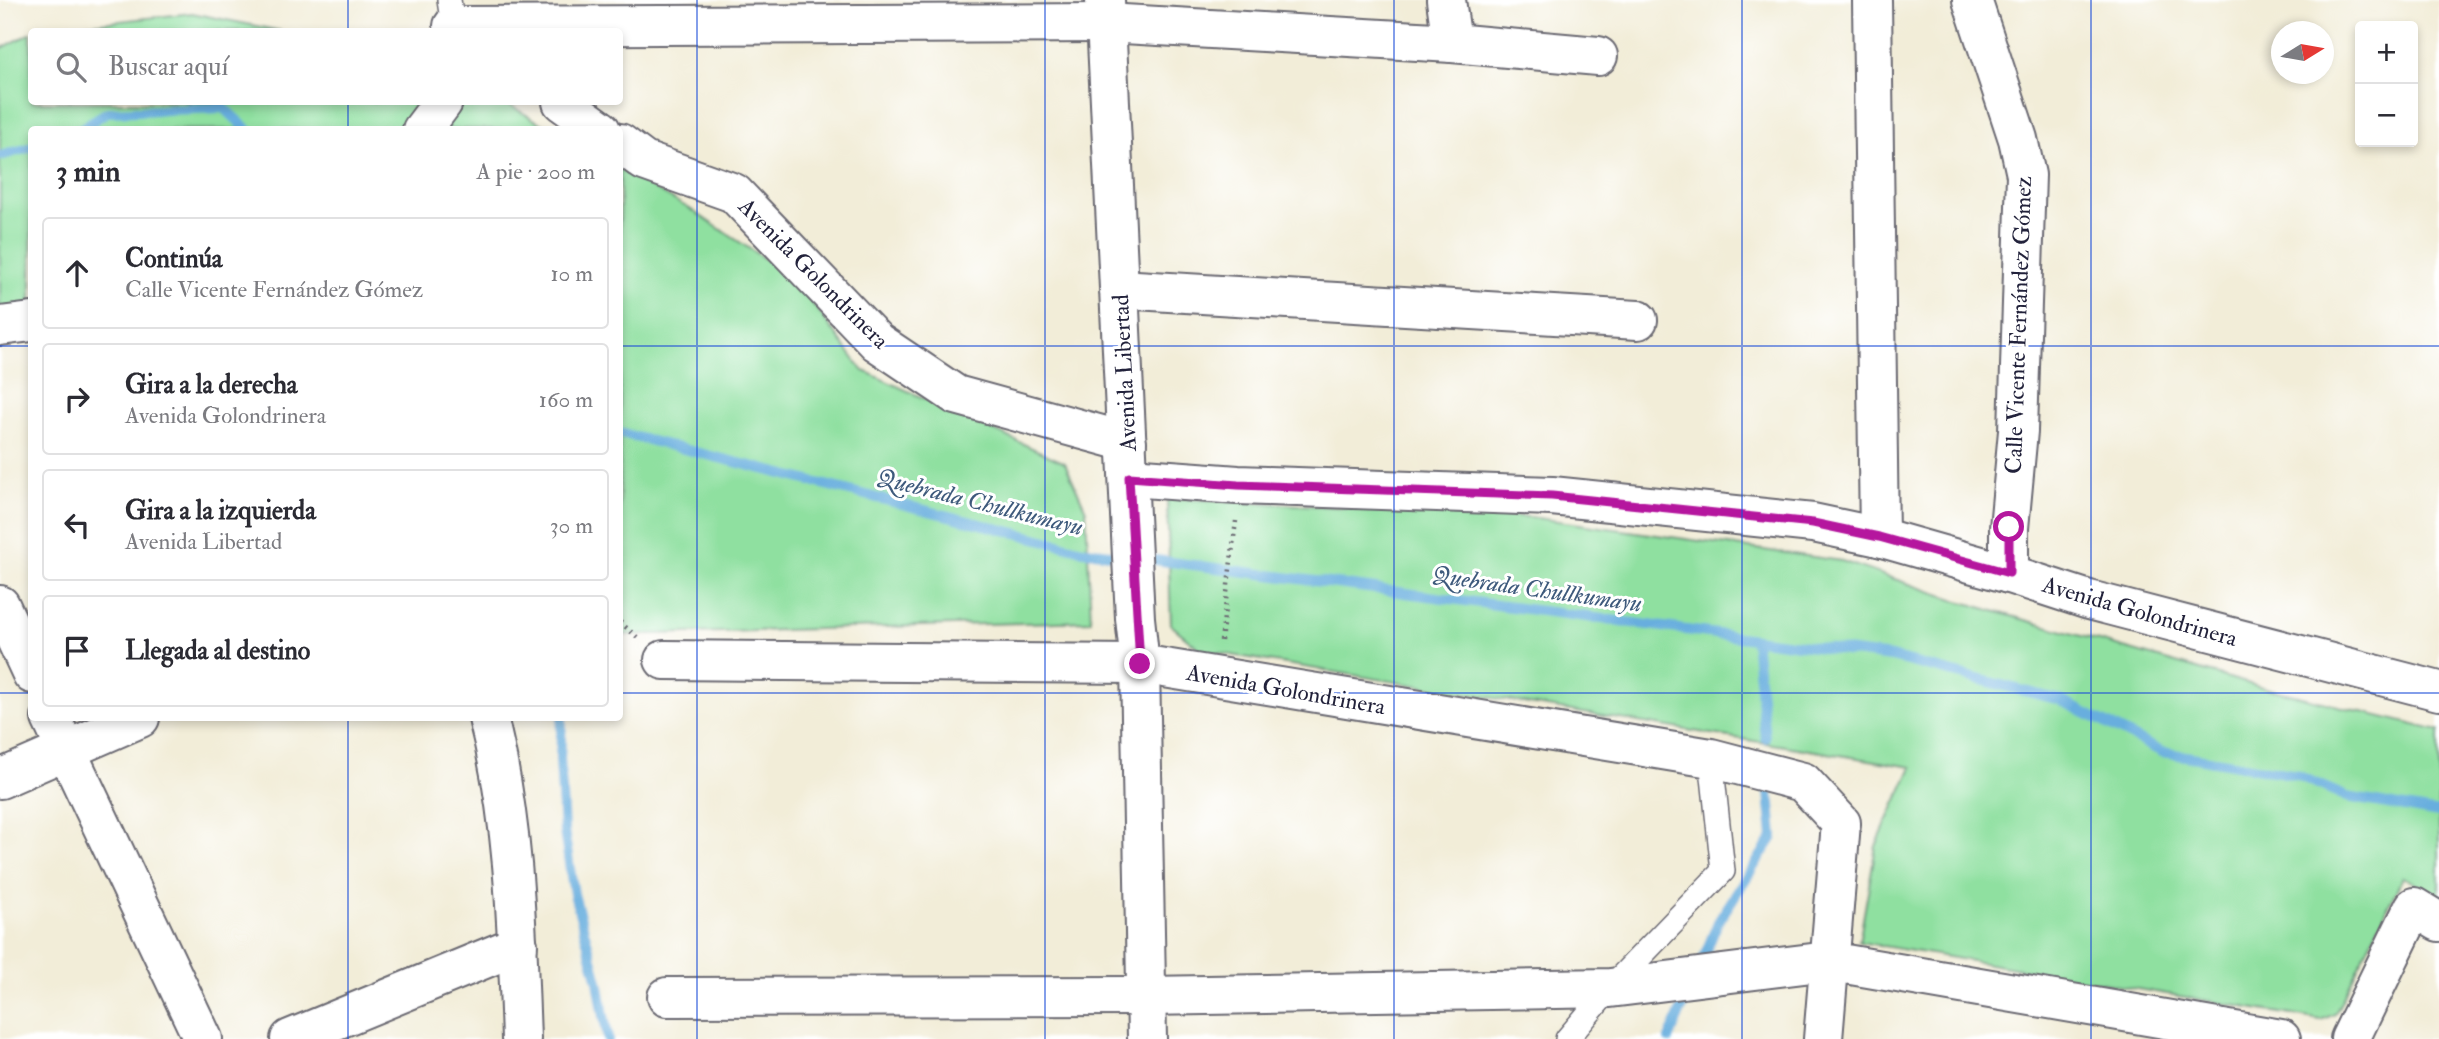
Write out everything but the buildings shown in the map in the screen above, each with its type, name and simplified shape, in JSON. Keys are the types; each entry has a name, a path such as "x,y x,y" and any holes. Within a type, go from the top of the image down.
{"street":[{"path":"1446,0 1452,43"},
{"path":"1872,0 1879,537"},
{"name":"Calle Vicente Fernández Gómez","path":"1972,0 2018,139 2026,175 2018,431 2009,527 2009,573"},
{"path":"455,22 1105,12 1598,56"},
{"name":"Avenida Libertad","path":"1105,12 1135,618 1140,664 1147,1039"},
{"path":"425,126 441,105"},
{"path":"566,105 595,126"},
{"name":"Avenida Golondrinera","path":"623,145 644,161 734,193 877,342 956,395 1128,459 1238,485 1552,496 1813,523 1879,537 2009,573 2088,600 2439,691"},
{"path":"1119,289 1638,320"},
{"path":"0,327 28,323"},
{"path":"0,605 28,665"},
{"name":"Avenida Golondrinera","path":"664,660 1140,664 1711,758 1803,782 1841,823 1828,961"},
{"path":"0,779 58,734 125,721"},
{"path":"489,721 498,755 516,882 521,1039"},
{"path":"58,734 203,1039"},
{"path":"2350,1039 2414,907 2439,922"},
{"path":"290,1039 518,945"},
{"path":"667,997 1147,996 1610,988 1828,961 2281,1039"},
{"path":"1823,1039 1828,961"}],"lane":[{"path":"1567,1039 1610,988 1723,871 1711,758"}],"path":[{"path":"1225,609 1234,545"}],"green space":[{"path":"192,13 266,28 56,28"},
{"path":"28,35 28,105 509,105 546,126 28,126 28,307 0,310 0,49"},
{"path":"623,172 690,209 795,279 862,370 1065,463 1086,510 1091,621 623,635"},
{"path":"1167,498 1530,517 1842,561 1959,601 2246,683 2439,731 2439,897 2403,877 2335,1014 2321,1020 1859,942 1876,846 1912,767 1201,650 1171,625"}],"waterway":[{"name":"Quebrada Chullkumayu","path":"85,126 107,112 224,108 244,126"},
{"name":"Quebrada Chullkumayu","path":"0,156 28,148"},
{"name":"Quebrada Chullkumayu","path":"623,434 1087,551 1891,657 2060,700 2162,752 2297,775 2347,797 2439,813"},
{"path":"1755,639 1765,738"},
{"path":"562,721 560,758 564,831 574,894 598,981 608,1039"},
{"path":"1699,969 1718,922 1773,837 1768,781"},
{"path":"1669,1039 1691,987"}],"route":[{"path":"1140,664 1135,618 1129,477 1238,485 1552,496 1813,523 1879,537 2009,573 2009,527"}]}
